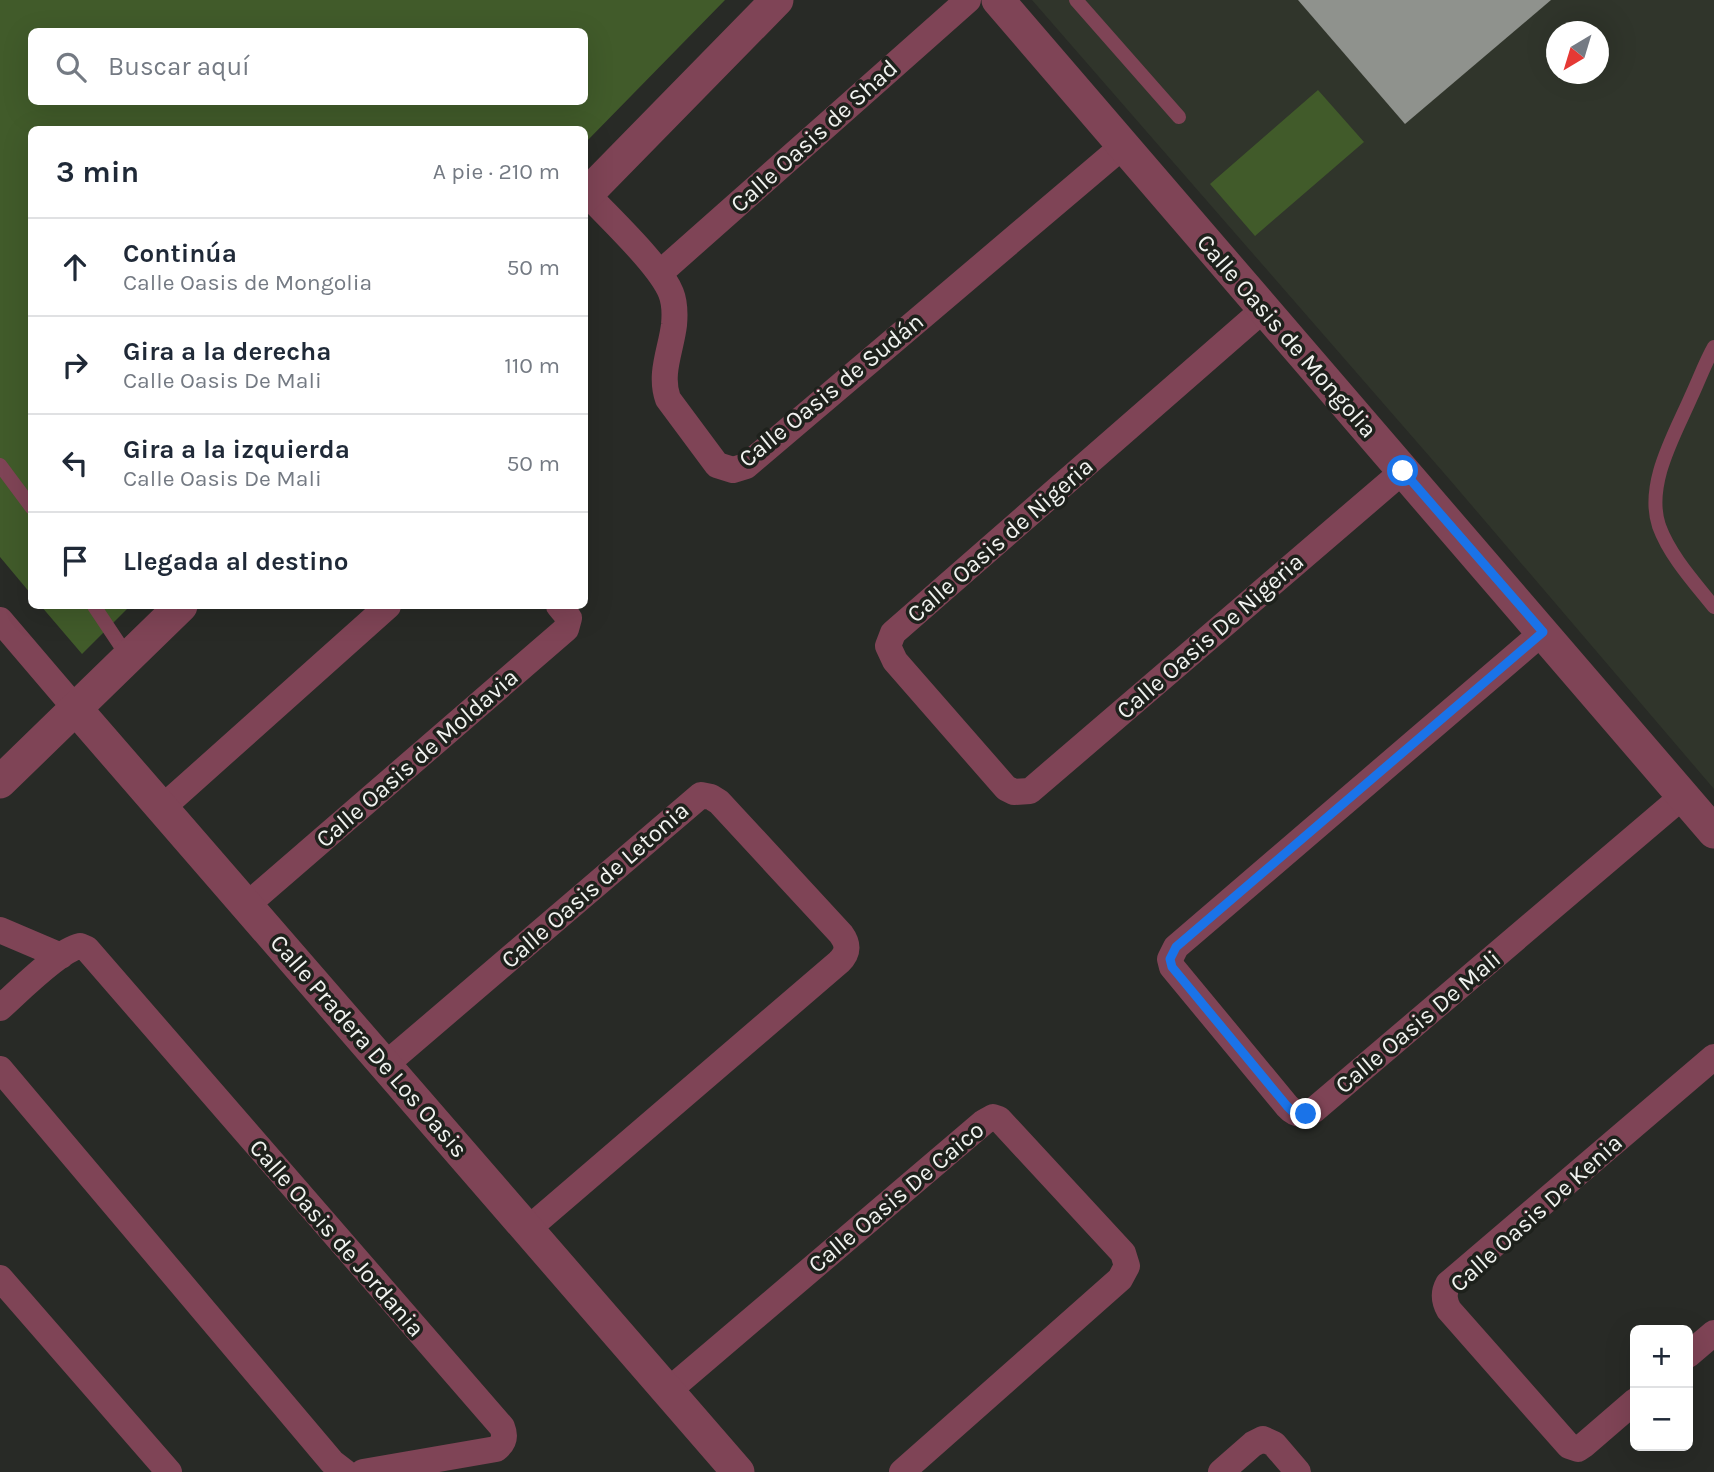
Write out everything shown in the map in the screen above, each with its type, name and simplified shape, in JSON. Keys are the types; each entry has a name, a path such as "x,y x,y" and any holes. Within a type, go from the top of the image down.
{"street":[{"path":"588,193 777,0"},
{"name":"Calle Oasis de Shad","path":"660,273 968,0"},
{"name":"Calle Oasis de Mongolia","path":"998,0 1714,832"},
{"name":"Calle Oasis de Sudán","path":"588,197 660,273 670,291 675,308 664,378 668,399 717,465 726,470 740,469 1123,146"},
{"name":"Calle Oasis de Nigeria","path":"1014,792 1006,788 895,661 888,646 889,639 1264,309"},
{"name":"Calle Oasis De Nigeria","path":"1014,792 1030,790 1403,471"},
{"path":"0,782 178,609"},
{"path":"162,808 385,609"},
{"name":"Calle Oasis de Moldavia","path":"247,905 566,629 569,618 562,609"},
{"name":"Calle Pradera De Los Oasis","path":"0,620 738,1472"},
{"name":"Calle Oasis De Mali","path":"1543,632 1172,953 1172,967 1287,1106 1300,1114 1314,1110 1684,796"},
{"name":"Calle Oasis de Letonia","path":"385,1065 701,795 719,802 841,934 847,949 839,962 528,1229"},
{"name":"Calle Oasis de Jordania","path":"0,930 61,956 75,947 87,949 502,1427 504,1433 501,1445 496,1449 363,1472"},
{"path":"0,1008 61,956"},
{"name":"Calle Oasis De Kenia","path":"1630,1405 1584,1445 1578,1448 1569,1446 1450,1310 1444,1296 1445,1290 1448,1284 1714,1057"},
{"path":"0,1069 332,1462 345,1472"},
{"name":"Calle Oasis De Caico","path":"668,1391 988,1118 999,1119 1123,1253 1127,1266 1120,1279 902,1472"},
{"path":"0,1278 169,1472"},
{"path":"1693,1351 1714,1333"},
{"path":"1221,1472 1253,1444 1263,1439 1274,1444 1298,1472"}],"lane":[{"path":"1076,0 1179,117"},
{"path":"1714,347 1667,451 1655,504 1658,524 1667,543 1714,607"},
{"path":"0,465 28,503"},
{"path":"96,609 128,658"}],"shaded area":[{"path":"1032,0 1714,0 1714,789 1450,480"}],"green space":[{"path":"0,0 725,0 588,140 588,126 28,126 28,590 0,557"},
{"path":"1318,90 1364,142 1255,236 1210,184"},
{"path":"44,609 127,609 82,654"}],"building":[{"path":"1298,0 1551,0 1405,124"}],"route":[{"path":"1306,1114 1292,1111 1287,1106 1172,967 1172,953 1543,632 1403,471"}]}
